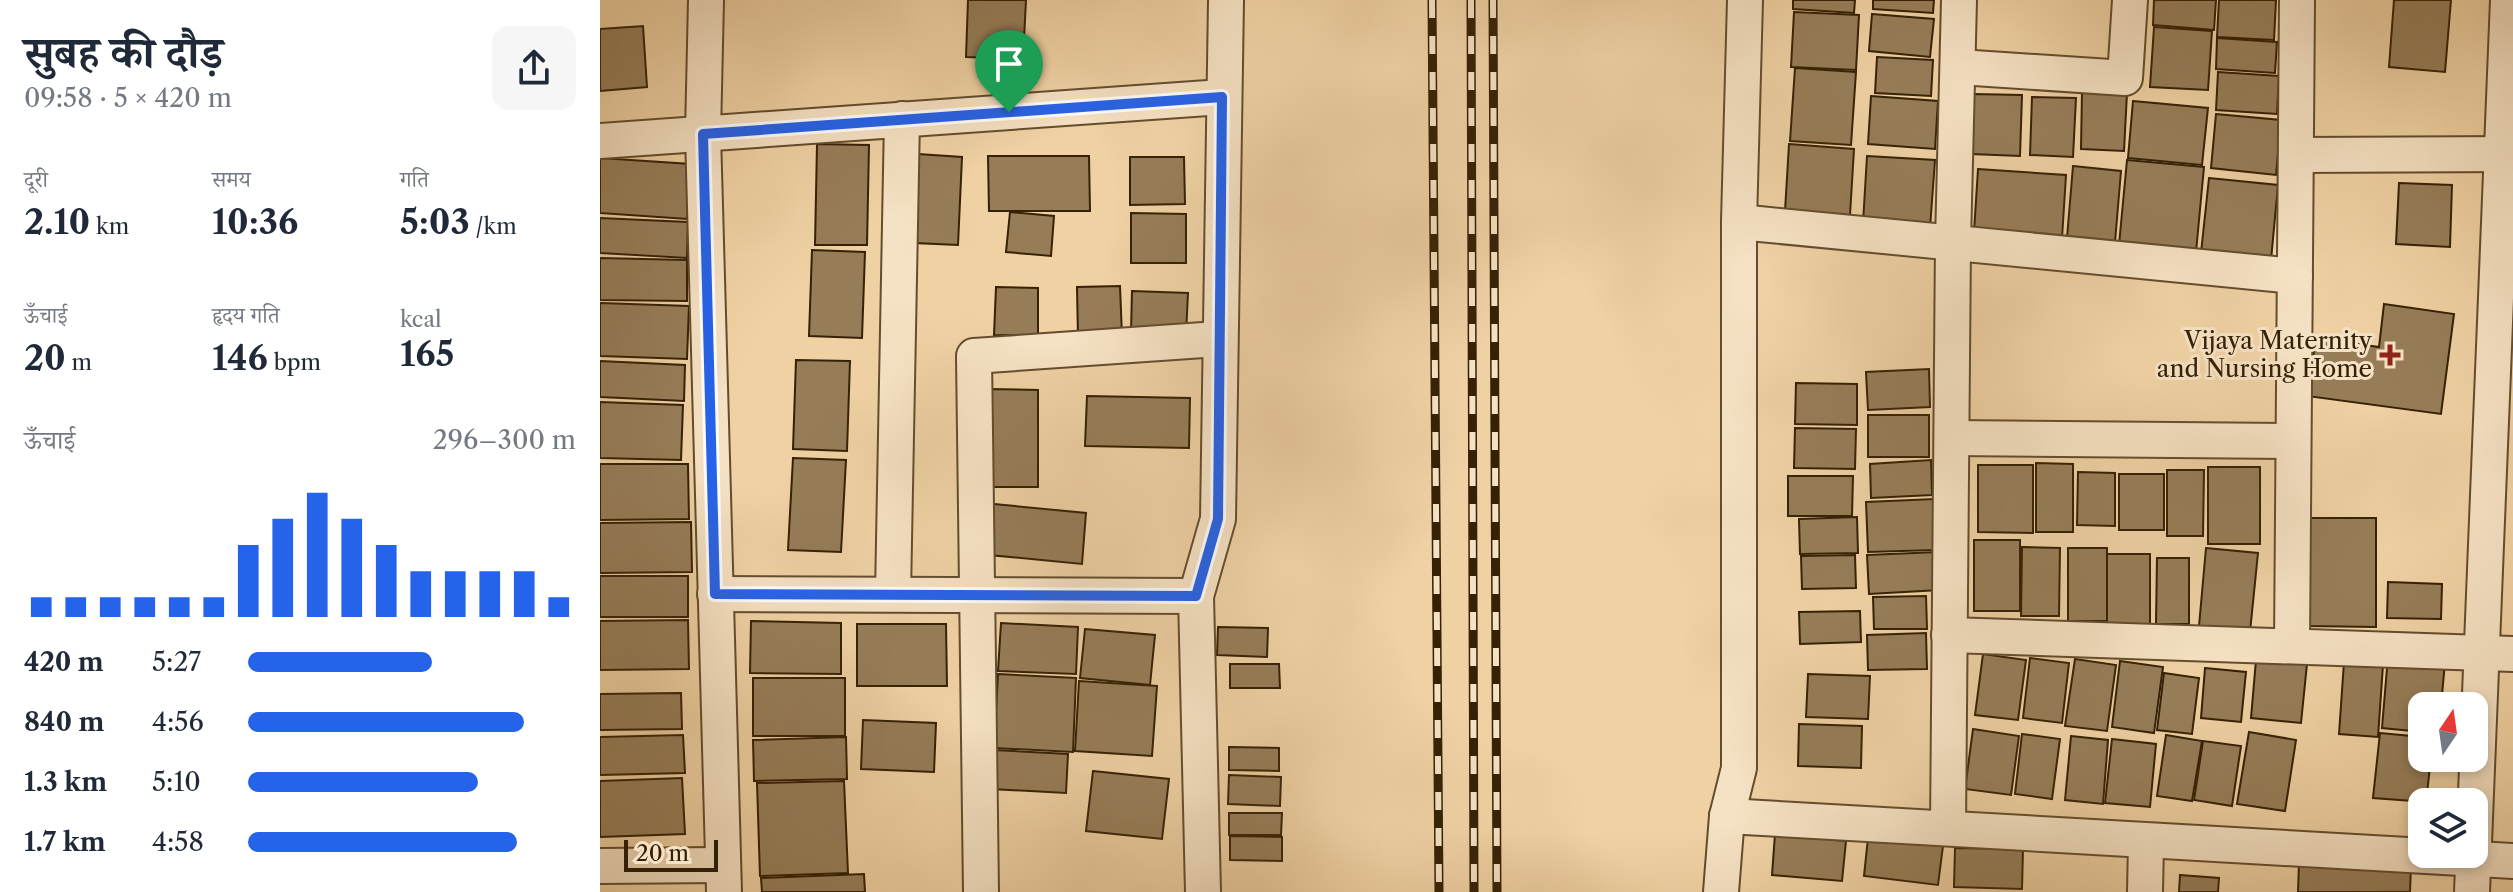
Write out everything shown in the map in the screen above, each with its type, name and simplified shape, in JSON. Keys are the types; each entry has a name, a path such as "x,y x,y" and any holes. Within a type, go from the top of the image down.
{"street":[{"path":"600,866 723,878 703,134 706,0"},
{"path":"1203,892 1196,596 1218,519 1218,339 1226,0"},
{"path":"1721,892 1727,816 1739,768 1739,222 1745,0"},
{"path":"1948,828 1953,242 1959,0"},
{"path":"1959,67 2125,78 2130,0"},
{"path":"2292,644 2297,0"},
{"path":"2473,875 2498,653 2508,0"},
{"path":"600,141 1222,97"},
{"path":"893,594 902,119"},
{"path":"2296,155 2507,154"},
{"path":"1739,222 2295,276"},
{"path":"981,892 980,595 974,356 1218,339"},
{"path":"1953,438 2293,441"},
{"path":"715,594 1196,596"},
{"path":"1949,635 2498,653"},
{"path":"1727,816 2146,842 2473,875 2513,861"},
{"path":"2145,892 2146,842"}],"building":[{"path":"968,0 1026,0 1023,59 966,57"},
{"path":"1793,0 1855,0 1854,13 1793,9"},
{"path":"1873,0 1934,0 1933,13 1873,9"},
{"path":"2154,0 2216,0 2214,30 2153,25"},
{"path":"2219,0 2276,0 2274,40 2217,37"},
{"path":"2394,0 2451,0 2445,72 2389,67"},
{"path":"1794,12 1859,15 1856,70 1791,67"},
{"path":"1872,14 1934,19 1930,57 1869,51"},
{"path":"643,26 647,87 600,91 600,29"},
{"path":"2154,27 2212,31 2208,90 2150,87"},
{"path":"2217,38 2277,42 2275,73 2216,69"},
{"path":"1877,57 1933,60 1931,96 1875,93"},
{"path":"1795,68 1856,72 1851,145 1790,141"},
{"path":"2218,72 2279,76 2277,114 2216,110"},
{"path":"2082,92 2127,93 2124,151 2081,149"},
{"path":"1973,94 2022,95 2020,156 1971,154"},
{"path":"1871,96 1938,101 1935,149 1868,144"},
{"path":"2032,97 2076,98 2073,157 2030,155"},
{"path":"2133,101 2208,108 2202,165 2128,158"},
{"path":"2216,114 2281,120 2276,175 2211,168"},
{"path":"817,144 869,145 867,245 815,245"},
{"path":"1789,144 1854,149 1850,215 1785,211"},
{"path":"918,154 962,157 958,245 914,243"},
{"path":"988,156 1089,156 1090,211 989,211"},
{"path":"1867,156 1935,160 1930,228 1863,223"},
{"path":"1130,157 1184,157 1185,204 1130,205"},
{"path":"600,158 691,164 687,219 600,213"},
{"path":"2127,160 2204,167 2196,252 2119,245"},
{"path":"2073,166 2121,171 2115,242 2067,238"},
{"path":"1978,169 2066,175 2062,238 1974,232"},
{"path":"2209,178 2278,185 2271,260 2201,253"},
{"path":"2399,183 2452,185 2450,247 2396,244"},
{"path":"1010,212 1054,216 1051,256 1006,252"},
{"path":"1131,213 1186,214 1186,263 1131,263"},
{"path":"600,218 688,222 687,258 600,253"},
{"path":"812,250 865,252 862,338 809,336"},
{"path":"600,258 687,260 687,301 600,300"},
{"path":"1120,286 1122,336 1078,337 1077,287"},
{"path":"996,287 1038,288 1038,336 994,335"},
{"path":"1132,291 1188,293 1186,335 1131,332"},
{"path":"600,303 689,306 687,359 600,356"},
{"path":"2384,304 2454,314 2441,414 2307,396 2316,338 2379,347"},
{"path":"796,360 850,361 847,451 793,449"},
{"path":"600,361 685,365 684,401 600,397"},
{"path":"1929,369 1930,407 1868,410 1866,372"},
{"path":"1796,383 1857,384 1857,425 1795,424"},
{"path":"988,389 1038,390 1038,487 987,487"},
{"path":"1087,396 1190,398 1189,448 1085,446"},
{"path":"600,402 683,405 681,460 600,458"},
{"path":"1868,415 1929,415 1929,457 1868,457"},
{"path":"1795,428 1856,429 1855,469 1794,468"},
{"path":"793,458 846,460 841,552 788,550"},
{"path":"1931,460 1932,495 1871,498 1870,464"},
{"path":"2036,463 2073,464 2073,532 2036,532"},
{"path":"600,464 688,464 689,519 600,520"},
{"path":"1978,465 2033,465 2033,533 1978,532"},
{"path":"2208,467 2260,467 2260,544 2208,544"},
{"path":"2167,470 2204,470 2203,536 2167,536"},
{"path":"2078,472 2115,473 2115,526 2077,525"},
{"path":"2119,474 2164,474 2164,530 2119,530"},
{"path":"1788,476 1853,476 1852,516 1788,516"},
{"path":"1934,499 1936,550 1868,552 1866,502"},
{"path":"994,504 1086,513 1082,564 989,555"},
{"path":"1857,517 1858,553 1800,554 1799,519"},
{"path":"2307,518 2376,518 2376,627 2306,626"},
{"path":"691,522 692,572 600,573 600,523"},
{"path":"1974,540 2020,540 2020,611 1974,611"},
{"path":"2022,547 2060,548 2059,616 2021,616"},
{"path":"2068,548 2107,548 2107,621 2068,621"},
{"path":"2206,548 2258,553 2250,632 2199,626"},
{"path":"1938,552 1940,590 1869,594 1867,555"},
{"path":"2107,554 2150,554 2150,628 2107,627"},
{"path":"1855,555 1856,588 1802,589 1801,556"},
{"path":"2157,558 2189,558 2189,624 2156,624"},
{"path":"600,576 688,576 688,617 600,617"},
{"path":"2388,582 2442,584 2441,619 2387,618"},
{"path":"1926,596 1927,629 1874,629 1873,597"},
{"path":"1860,611 1861,642 1800,644 1799,612"},
{"path":"688,620 689,669 600,670 600,621"},
{"path":"751,621 841,623 841,674 750,673"},
{"path":"1001,623 1078,627 1076,674 998,671"},
{"path":"857,624 946,624 947,686 857,686"},
{"path":"1218,627 1268,628 1267,657 1217,655"},
{"path":"1085,629 1155,635 1150,685 1080,678"},
{"path":"1926,633 1927,669 1868,670 1867,635"},
{"path":"1983,654 2026,660 2018,720 1975,715"},
{"path":"2388,656 2445,662 2442,692 2408,692 2408,731 2382,728"},
{"path":"2030,658 2069,663 2062,723 2023,718"},
{"path":"2075,659 2116,665 2107,731 2065,726"},
{"path":"2256,660 2307,664 2301,723 2251,718"},
{"path":"2120,661 2163,667 2154,733 2112,727"},
{"path":"2344,662 2383,665 2378,737 2339,734"},
{"path":"1230,664 1279,664 1280,688 1230,688"},
{"path":"2205,668 2246,672 2241,722 2201,718"},
{"path":"2164,673 2199,678 2192,734 2157,730"},
{"path":"998,674 1076,678 1073,752 994,748"},
{"path":"1808,674 1870,676 1868,719 1806,717"},
{"path":"753,678 845,678 845,736 753,736"},
{"path":"1079,681 1157,686 1152,756 1075,751"},
{"path":"681,693 682,729 600,730 600,694"},
{"path":"863,720 936,723 934,772 861,769"},
{"path":"1799,724 1862,726 1861,768 1798,766"},
{"path":"1973,729 2019,736 2011,795 1965,789"},
{"path":"2249,732 2296,740 2285,811 2237,804"},
{"path":"2380,733 2408,736 2408,772 2429,772 2428,788 2408,788 2408,801 2373,798"},
{"path":"2022,734 2060,739 2052,799 2015,794"},
{"path":"683,735 685,773 600,775 600,737"},
{"path":"2166,735 2202,741 2192,801 2157,796"},
{"path":"2071,736 2108,740 2103,804 2065,800"},
{"path":"846,737 847,779 754,781 753,740"},
{"path":"2112,739 2156,744 2150,807 2105,803"},
{"path":"2203,741 2241,746 2232,806 2194,800"},
{"path":"1229,747 1279,748 1279,771 1229,770"},
{"path":"994,750 1068,754 1066,793 991,789"},
{"path":"1093,771 1169,779 1162,839 1086,831"},
{"path":"1229,775 1281,777 1280,806 1228,804"},
{"path":"682,778 685,834 600,837 600,781"},
{"path":"844,781 848,873 760,876 757,783"},
{"path":"1229,813 1282,813 1281,835 1229,835"},
{"path":"1775,834 1846,841 1842,881 1772,875"},
{"path":"1230,836 1282,837 1282,861 1230,860"},
{"path":"1868,838 1943,846 1938,885 1864,876"},
{"path":"1955,848 2023,849 2022,889 1954,887"},
{"path":"2299,862 2408,865 2411,868 2410,892 2298,892"},
{"path":"864,874 865,892 762,892 761,878"},
{"path":"2180,875 2219,878 2218,892 2179,892"}],"railway":[{"path":"1432,0 1439,892"},
{"path":"1471,0 1474,892"},
{"path":"1493,0 1497,892"}],"place":[{"name":"Vijaya Maternity and Nursing Home","path":"2390,355"}],"route":[{"path":"1222,97 1218,519 1196,596 715,594 703,134 1009,112 1222,97"}]}
